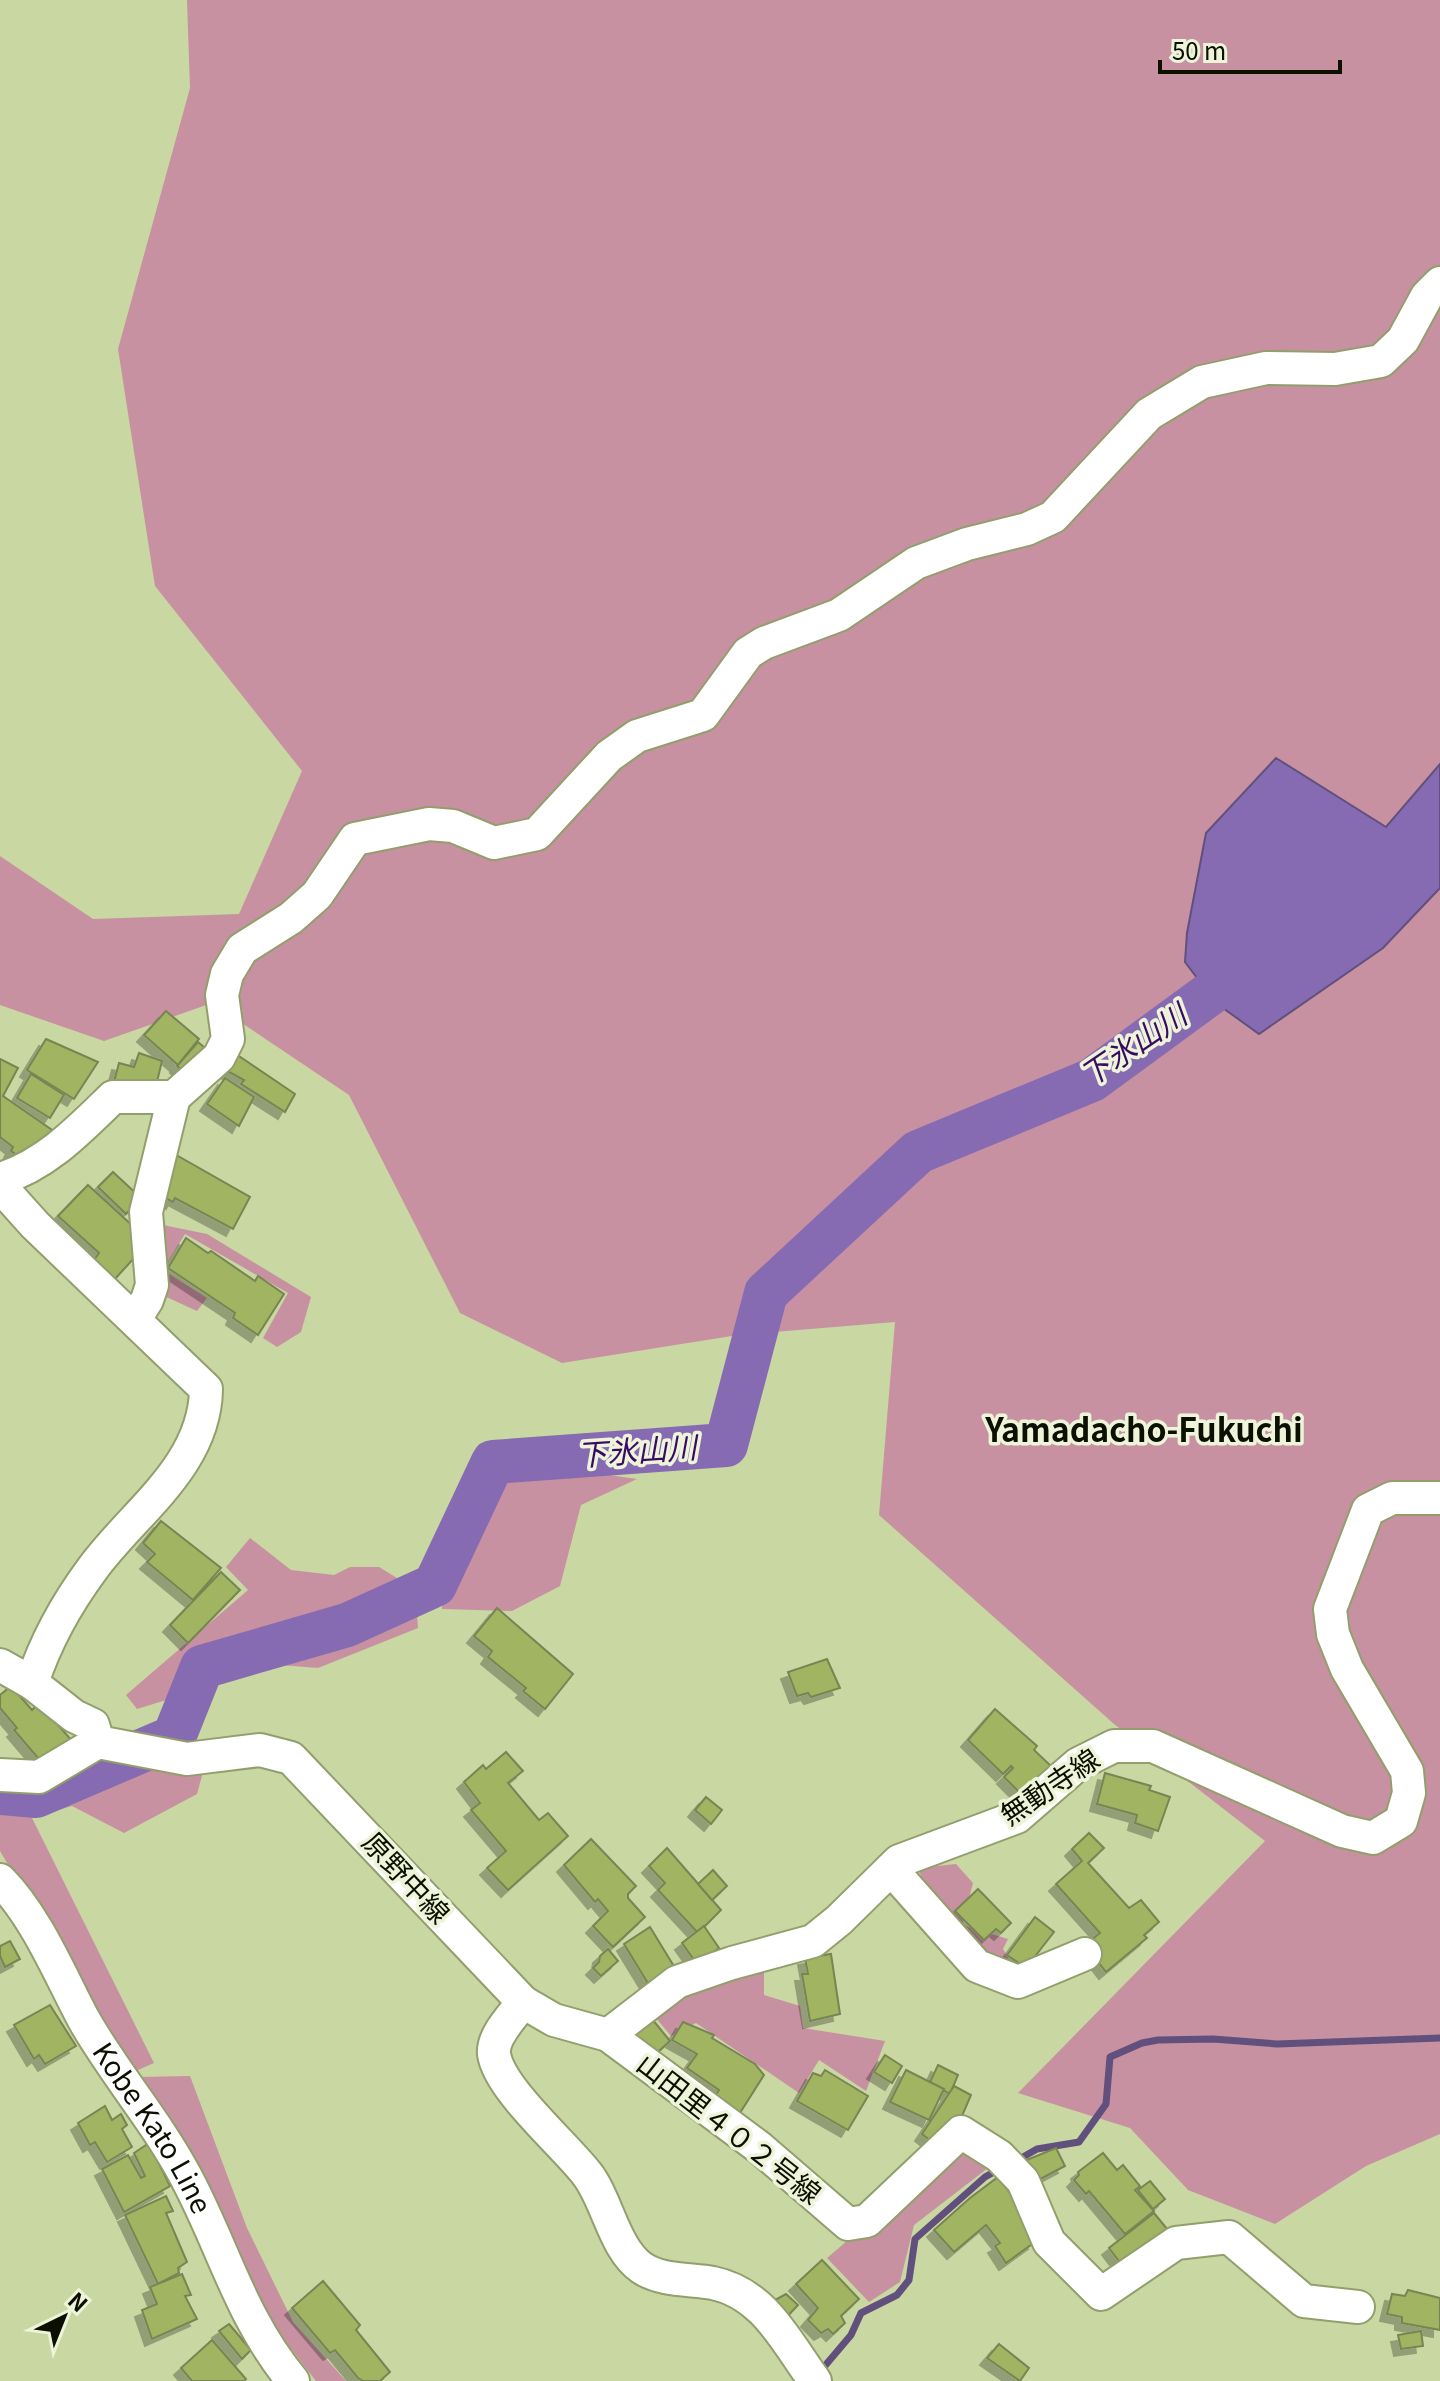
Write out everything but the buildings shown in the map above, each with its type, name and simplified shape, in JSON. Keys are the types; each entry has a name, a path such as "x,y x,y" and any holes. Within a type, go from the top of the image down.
{"street":[{"path":"135,1319 152,1285 146,1212 174,1097 219,1057 228,1039 222,995 227,974 242,949 291,918 317,895 355,839 429,824 453,826 494,843 537,834 609,756 637,736 703,715 748,653 764,643 839,615 916,563 967,544 1027,529 1053,517 1149,414 1202,382 1266,368 1335,369 1381,361 1403,340 1427,296 1440,283"},
{"path":"0,1179 23,1172 68,1140 113,1097 174,1097"},
{"path":"0,1186 35,1225 206,1389 206,1413 178,1473 93,1568 43,1649 32,1683"},
{"name":"無動寺線","path":"608,2035 677,1982 813,1941 899,1861 1017,1817 1078,1764 1114,1746 1153,1746 1342,1831 1373,1838 1401,1821 1409,1793 1407,1771 1347,1669 1333,1634 1330,1609 1368,1510 1392,1498 1440,1498"},
{"path":"0,1665 32,1683 74,1716 93,1725 99,1742 39,1777 0,1775"},
{"name":"原野中線","path":"99,1742 187,1759 260,1750 291,1758 523,2002"},
{"path":"891,1869 977,1966 1018,1982 1085,1954"},
{"name":"Kobe Kato Line","path":"0,1880 23,1906 90,2031 131,2088 187,2178 241,2303 279,2365 293,2381"},
{"path":"608,2035 554,2020 523,2002 497,2038 493,2051 498,2068 522,2101 589,2176 624,2247 639,2266 655,2274 737,2291 757,2304 777,2324 811,2376"},
{"name":"山田里４０２号線","path":"608,2035 760,2148 848,2224 867,2221 961,2132 1009,2166 1023,2181 1049,2242 1101,2294 1176,2243 1229,2237 1304,2301 1358,2307"}],"shaded area":[{"path":"187,0 1440,0 1440,764 1386,827 1383,948 1440,888 1440,2134 1366,2166 1275,2224 1188,2190 1130,2128 1018,2093 1265,1841 1114,1724 879,1515 895,1322 738,1335 562,1363 460,1313 349,1095 212,1003 104,1041 0,1005 0,856 93,919 239,914 302,771 155,586 118,349 190,88"},
{"path":"1276,758 1386,827 1440,764 1440,888 1383,948 1259,1034 1216,1003 1185,962 1187,933 1206,833"},
{"path":"158,1224 207,1234 311,1297 301,1332 277,1347 263,1338 288,1293 185,1234 163,1270 207,1298 197,1311 162,1295"},
{"path":"481,1457 637,1479 581,1505 560,1586 512,1611 442,1609 447,1532"},
{"path":"250,1538 291,1570 334,1575 350,1567 379,1567 415,1589 418,1628 318,1668 280,1665 137,1709 126,1695 248,1590 226,1567"},
{"path":"130,1766 203,1772 197,1794 124,1833 72,1806 32,1818 154,2063 131,2073 0,1851 0,1793 66,1776"},
{"path":"956,1864 973,1883 962,1925 1008,1939 1003,1949 1018,1975 985,1964 937,1915 918,1868"},
{"path":"764,1966 764,1995 800,2006 803,2028 885,2041 866,2091 819,2060 799,2093 696,2023 671,2036 656,2018 695,1989"},
{"path":"190,2076 247,2228 293,2322 346,2381 316,2381 264,2314 137,2077"},
{"path":"963,2142 997,2161 914,2225 900,2282 869,2302 827,2258"}],"waterway":[{"name":"下氷山川","path":"0,1793 36,1796 174,1737 202,1667 347,1625 435,1585 493,1462 726,1445 766,1293 918,1152 1092,1080 1249,965"},
{"path":"1016,2161 1037,2149 1079,2142 1106,2104 1110,2057 1142,2043 1213,2039 1277,2044 1440,2038"},
{"path":"818,2374 851,2335 861,2313 897,2295 909,2280 915,2239 985,2177 1001,2168"}],"district":[{"name":"Yamadacho-Fukuchi","path":"1144,1431"}]}
